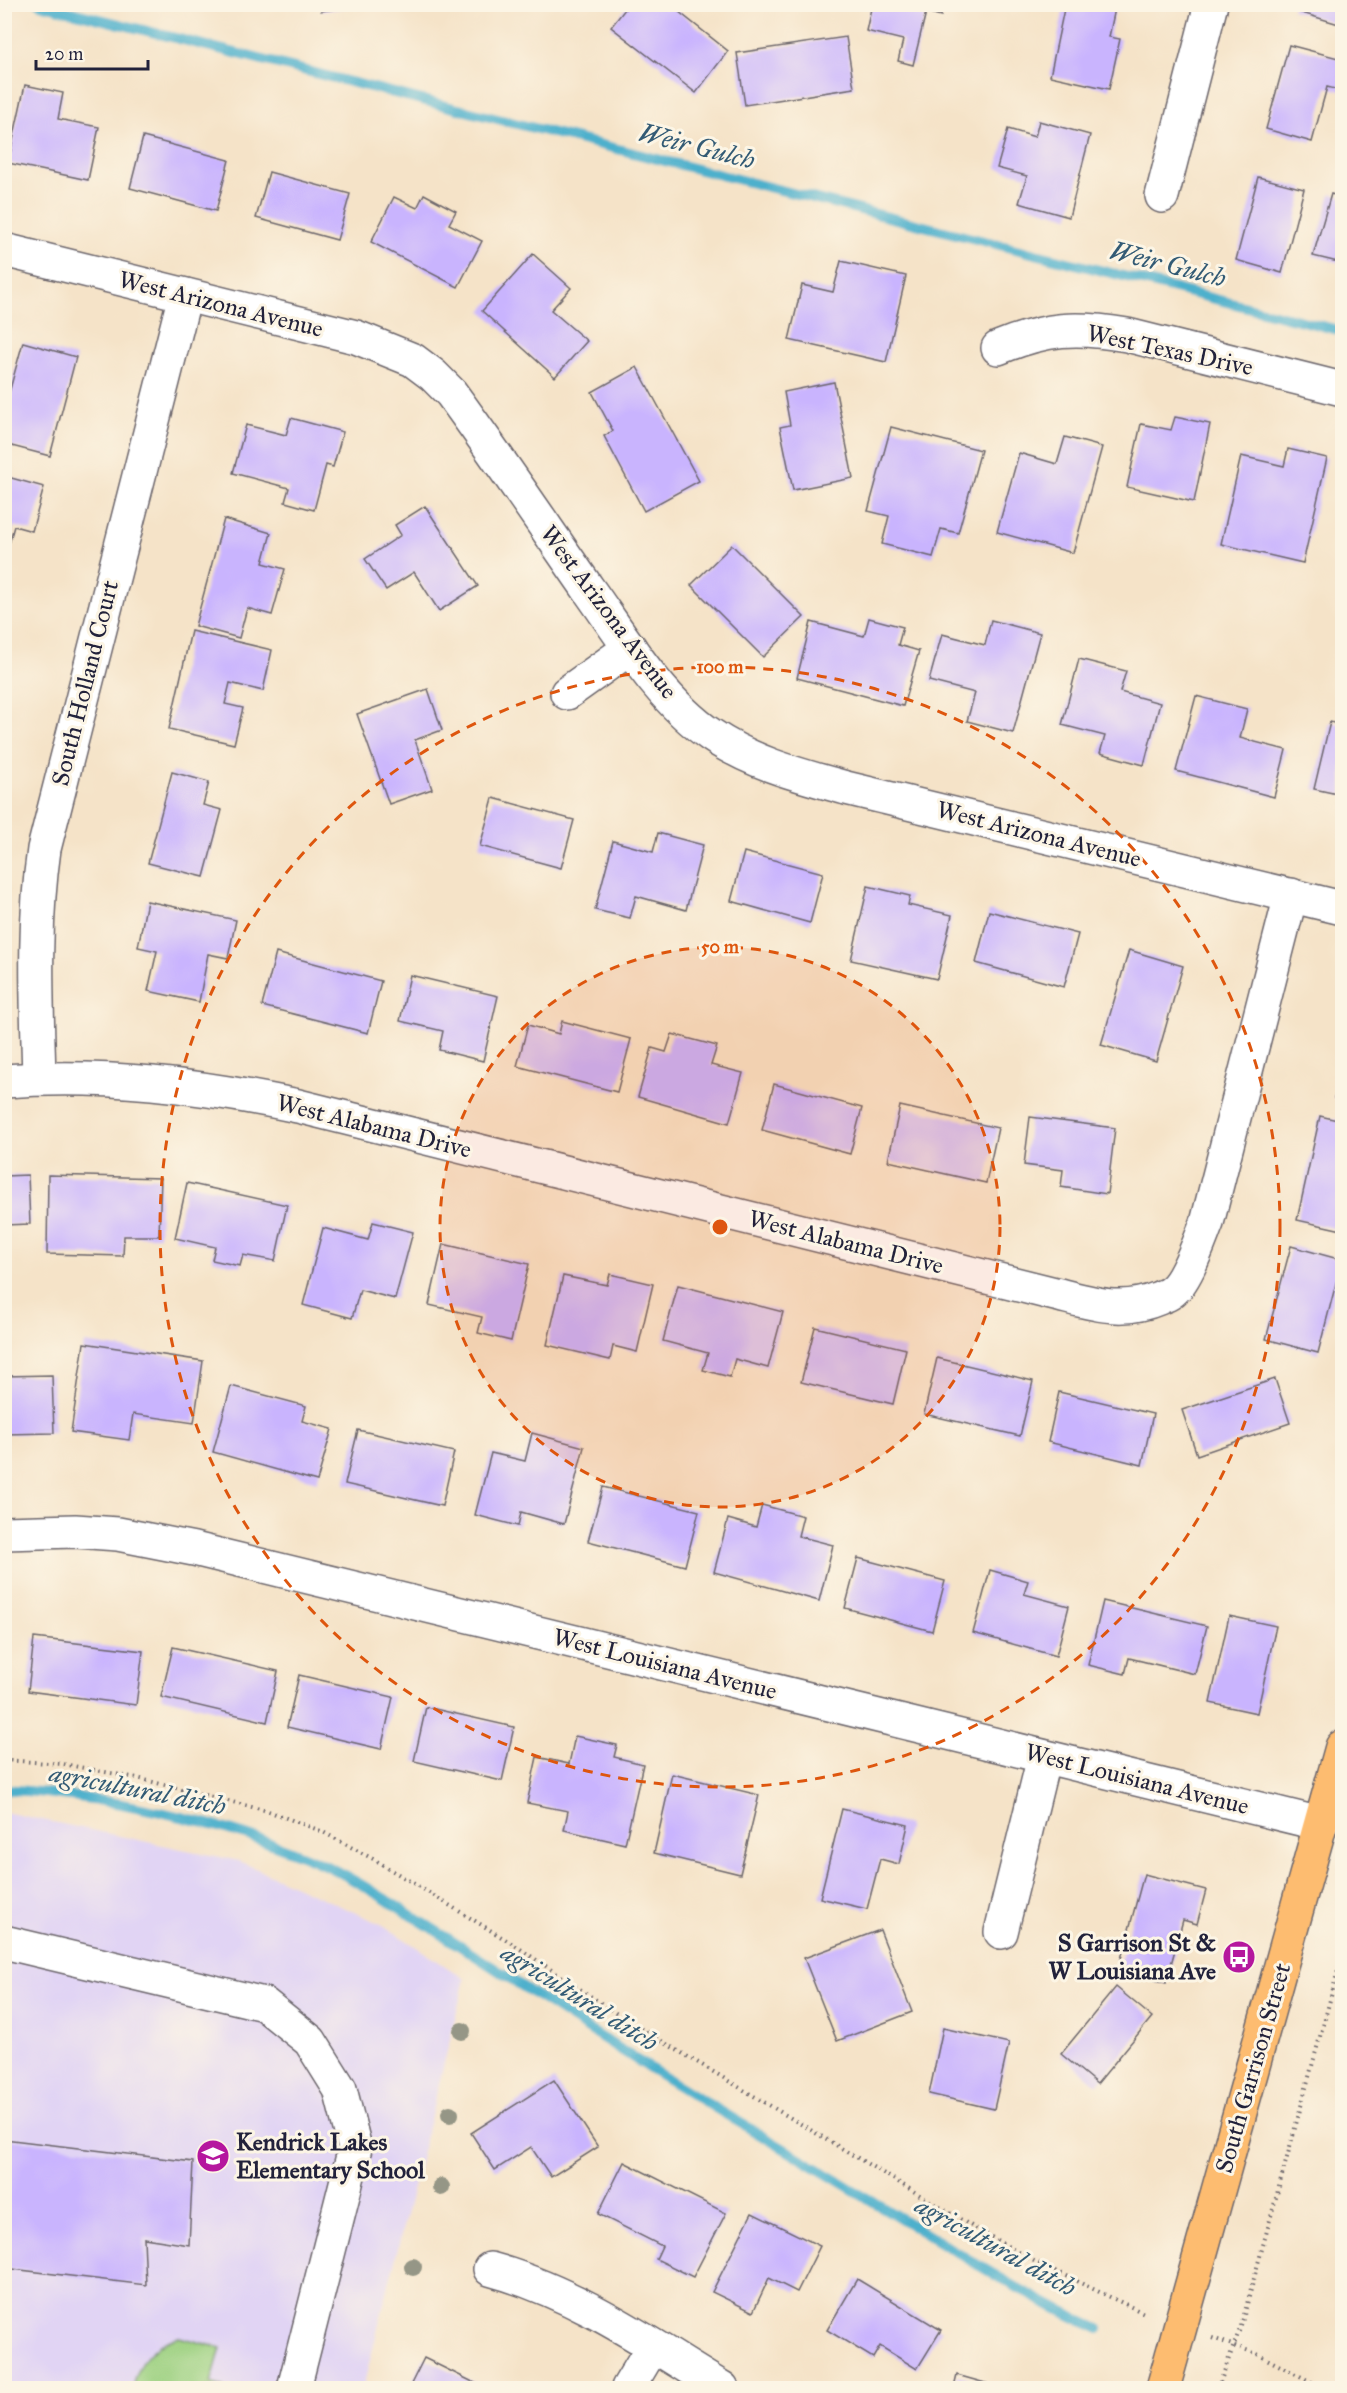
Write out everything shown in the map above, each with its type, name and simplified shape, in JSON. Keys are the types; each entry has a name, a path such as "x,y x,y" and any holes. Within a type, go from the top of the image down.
{"main road":[{"name":"South Garrison Street","path":"1163,2388 1342,1747"}],"street":[{"path":"1162,196 1211,4"},
{"name":"West Arizona Avenue","path":"4,250 356,337 413,360 451,393 630,648 678,705 710,734 737,751 768,764 846,788 1342,908"},
{"name":"South Holland Court","path":"39,1078 36,928 44,849 186,295"},
{"name":"West Texas Drive","path":"998,348 1053,330 1094,330 1127,335 1342,389"},
{"path":"567,693 630,648"},
{"name":"West Alabama Drive","path":"4,1081 39,1078 116,1079 225,1091 288,1104 1056,1294 1102,1305 1126,1307 1148,1303 1172,1292 1184,1274 1207,1223 1291,895"},
{"name":"West Louisiana Avenue","path":"4,1533 75,1531 118,1534 194,1549 1321,1824"},
{"path":"1001,1932 1044,1757"},
{"path":"4,1942 264,2004 310,2042 340,2089 355,2148 294,2388"},
{"path":"490,2269 524,2278 561,2294 722,2388"},
{"path":"628,2388 653,2346"}],"path":[{"path":"4,1760 63,1764 137,1778 268,1811 321,1831 385,1866 513,1944 623,2018 970,2225 1034,2260 1132,2308 1255,2354 1323,2388"},
{"path":"1218,2388 1235,2346 1342,1956"}],"shaded area":[{"name":"Kendrick Lakes Elementary School","path":"4,1812 239,1861 383,1925 465,1979 363,2388 5,2388"}],"green space":[{"path":"179,2337 221,2348 211,2383 224,2388 133,2388 139,2370 148,2355 169,2340"}],"building":[{"path":"320,4 357,4 357,6 321,11"},
{"path":"629,4 669,4 728,51 696,93 611,27"},
{"path":"872,4 943,4 941,16 926,12 913,65 898,61 903,40 866,31"},
{"path":"1065,4 1116,4 1109,37 1120,39 1109,89 1050,76"},
{"path":"1294,4 1342,4 1342,25 1292,10"},
{"path":"846,37 854,88 745,105 737,53"},
{"path":"1289,45 1342,59 1342,91 1327,87 1312,142 1266,129"},
{"path":"25,85 63,93 58,119 99,127 88,180 8,163"},
{"path":"1039,121 1090,135 1069,217 1019,203 1027,176 997,168 1008,129 1035,137"},
{"path":"143,137 229,160 216,211 130,188"},
{"path":"269,172 350,194 337,240 256,218"},
{"path":"1258,177 1304,189 1282,273 1236,260"},
{"path":"424,194 456,211 449,224 482,241 458,287 371,242 394,197 417,208"},
{"path":"1331,194 1342,197 1342,263 1313,256"},
{"path":"533,254 571,288 551,310 587,341 555,377 482,311"},
{"path":"841,261 906,276 886,362 789,340 802,285 833,292"},
{"path":"23,342 76,357 50,456 4,444 4,411"},
{"path":"637,367 699,481 644,511 604,436 613,431 592,392"},
{"path":"834,382 853,478 793,490 780,427 790,425 784,392"},
{"path":"1175,417 1210,424 1194,502 1127,487 1141,424 1171,430"},
{"path":"291,418 343,432 333,467 326,465 314,510 285,502 289,488 233,473 246,425 286,435"},
{"path":"891,427 981,450 958,533 941,529 933,557 882,544 889,516 868,511"},
{"path":"1065,437 1102,447 1073,553 997,532 1019,453 1057,464"},
{"path":"1288,449 1327,458 1303,563 1221,544 1241,456 1284,466"},
{"path":"4,476 44,487 32,531 14,526 5,558"},
{"path":"425,506 478,586 439,611 414,572 386,590 365,559 401,535 395,525"},
{"path":"224,519 271,533 263,563 285,569 272,615 247,608 239,638 195,626"},
{"path":"732,545 804,617 763,657 691,585"},
{"path":"869,618 903,627 898,645 919,651 903,706 797,678 811,622 864,636"},
{"path":"991,620 1040,633 1013,733 967,721 975,693 929,681 942,634 985,645"},
{"path":"191,631 272,650 263,691 230,683 225,704 243,708 234,744 169,729"},
{"path":"1079,659 1126,671 1120,692 1160,703 1144,765 1100,753 1105,736 1062,725"},
{"path":"428,689 442,730 415,740 432,789 389,804 357,714"},
{"path":"1196,696 1247,709 1240,738 1286,750 1274,797 1176,771"},
{"path":"1330,722 1342,725 1342,795 1314,789"},
{"path":"172,772 209,782 203,805 222,810 204,877 148,863"},
{"path":"493,798 574,820 561,868 480,846"},
{"path":"658,833 703,845 686,910 636,896 630,918 595,910 613,841 653,852"},
{"path":"744,852 823,873 810,923 731,901"},
{"path":"868,886 910,896 908,905 952,915 937,979 851,960"},
{"path":"147,901 236,920 228,958 208,954 199,1002 148,991 157,951 138,947"},
{"path":"989,911 1078,934 1064,987 976,963"},
{"path":"1129,950 1183,966 1156,1061 1101,1045"},
{"path":"276,953 381,981 368,1033 262,1006"},
{"path":"410,975 498,996 483,1061 439,1050 443,1031 400,1021"},
{"path":"562,1021 631,1039 617,1092 517,1066 528,1025 559,1034"},
{"path":"672,1034 717,1046 711,1065 743,1073 729,1123 638,1097 652,1048 666,1052"},
{"path":"1342,1070 1342,1101 1334,1098"},
{"path":"774,1084 862,1108 850,1154 762,1130"},
{"path":"900,1106 998,1128 986,1183 888,1161"},
{"path":"1320,1116 1342,1121 1342,1230 1297,1220"},
{"path":"1030,1117 1115,1128 1107,1194 1061,1187 1063,1170 1024,1165"},
{"path":"28,1175 30,1224 4,1225 4,1176"},
{"path":"48,1175 161,1178 159,1236 124,1236 123,1256 47,1254"},
{"path":"187,1183 287,1205 275,1261 243,1255 240,1266 212,1260 215,1247 175,1238"},
{"path":"373,1222 413,1232 395,1299 360,1290 352,1318 303,1305 323,1228 368,1240"},
{"path":"443,1244 529,1264 511,1341 478,1333 482,1317 429,1305"},
{"path":"1291,1246 1342,1260 1318,1353 1266,1339"},
{"path":"610,1274 653,1284 637,1352 613,1346 610,1360 547,1345 563,1276 607,1285"},
{"path":"678,1285 783,1312 768,1368 735,1359 730,1377 703,1370 708,1353 663,1341"},
{"path":"815,1327 906,1349 893,1404 801,1382"},
{"path":"84,1343 203,1361 194,1423 133,1414 129,1440 71,1432"},
{"path":"937,1358 1033,1381 1020,1436 924,1414"},
{"path":"52,1375 54,1433 4,1434 4,1376"},
{"path":"1275,1379 1290,1423 1197,1455 1182,1410"},
{"path":"231,1386 306,1406 302,1421 332,1429 317,1481 213,1452"},
{"path":"1059,1392 1153,1414 1142,1465 1048,1442"},
{"path":"358,1430 454,1452 442,1506 345,1484"},
{"path":"532,1433 584,1447 564,1524 521,1512 518,1526 475,1515 491,1453 525,1461"},
{"path":"603,1487 699,1511 685,1566 588,1541"},
{"path":"762,1505 803,1516 798,1536 833,1545 819,1601 714,1572 728,1519 756,1527"},
{"path":"858,1558 945,1581 932,1631 845,1608"},
{"path":"990,1570 1028,1581 1024,1594 1069,1606 1056,1656 973,1633"},
{"path":"1103,1601 1207,1626 1195,1674 1129,1658 1125,1674 1088,1665"},
{"path":"1229,1616 1276,1626 1257,1713 1210,1703"},
{"path":"34,1638 143,1651 136,1705 28,1691"},
{"path":"173,1647 278,1671 267,1722 161,1697"},
{"path":"299,1675 393,1697 381,1749 287,1727"},
{"path":"426,1707 514,1727 502,1781 414,1761"},
{"path":"575,1736 617,1745 614,1757 643,1764 625,1844 564,1830 568,1811 527,1803 537,1757 569,1764"},
{"path":"672,1774 759,1795 740,1874 654,1853"},
{"path":"842,1809 908,1825 899,1864 880,1859 867,1909 820,1898"},
{"path":"1144,1874 1206,1890 1197,1924 1183,1920 1166,1983 1118,1970"},
{"path":"880,1930 912,2012 837,2041 804,1958"},
{"path":"1116,1987 1152,2017 1097,2084 1061,2054"},
{"path":"943,2028 1009,2043 994,2109 929,2094"},
{"path":"554,2080 598,2147 551,2177 531,2147 495,2170 471,2133"},
{"path":"4,2139 193,2162 189,2245 144,2238 146,2285 4,2268"},
{"path":"624,2162 726,2213 693,2277 656,2259 662,2246 598,2214"},
{"path":"752,2213 820,2246 797,2292 769,2278 753,2312 712,2292"},
{"path":"857,2279 941,2330 917,2369 880,2346 873,2358 827,2330"},
{"path":"424,2358 485,2388 409,2388"},
{"path":"957,2375 1003,2388 954,2388"}],"waterway":[{"name":"Weir Gulch","path":"40,4 1342,331"},
{"name":"agricultural ditch","path":"4,1789 80,1797 158,1811 271,1843 334,1870 374,1892 702,2100 1008,2282 1099,2329"}],"place":[{"name":"S Garrison St & W Louisiana Ave","path":"1239,1957"},
{"name":"Kendrick Lakes Elementary School","path":"213,2156"}]}
